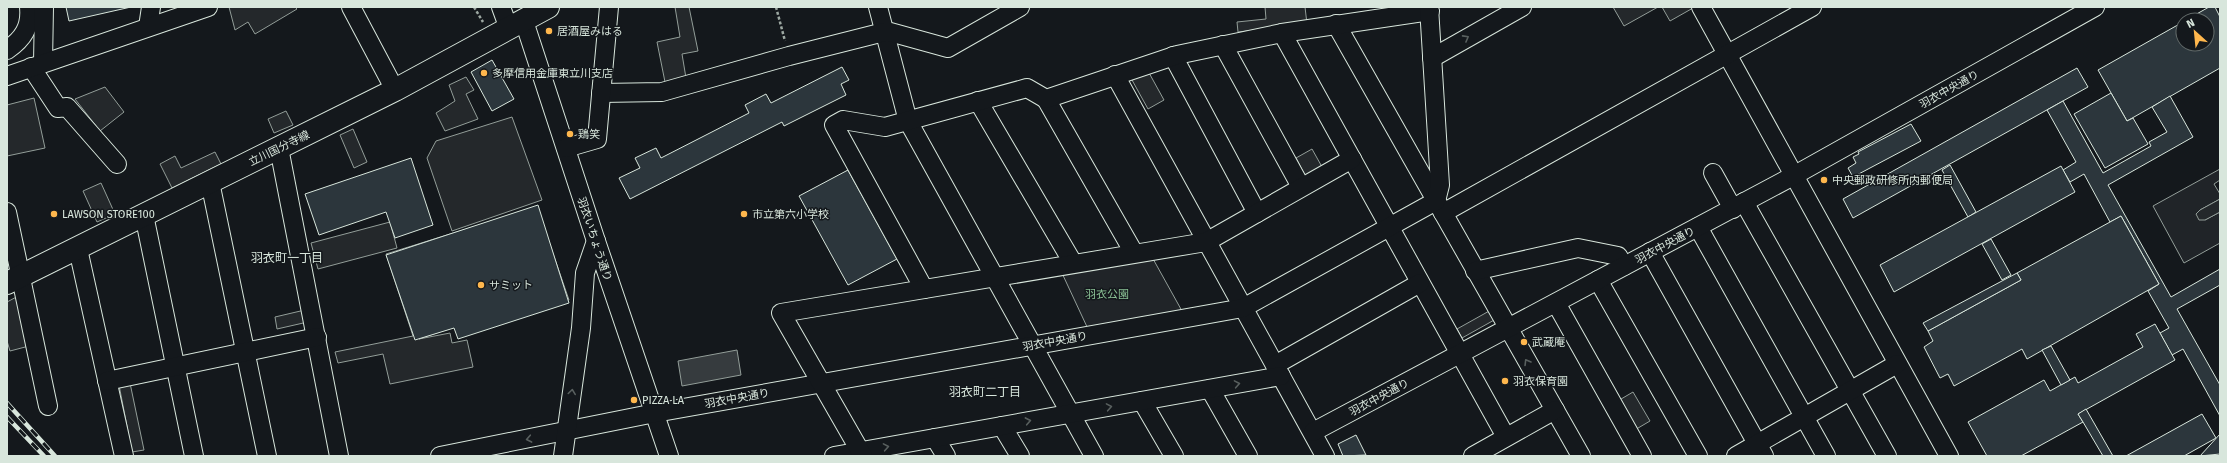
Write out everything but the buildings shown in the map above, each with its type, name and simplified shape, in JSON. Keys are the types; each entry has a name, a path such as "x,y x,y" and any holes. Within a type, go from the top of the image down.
{"main road":[{"name":"立川国分寺線","path":"14,279 78,249 394,90 528,16"}],"street":[{"path":"7,50 20,41 30,20 29,7"},
{"path":"44,7 37,65 58,108 67,107 117,164"},
{"path":"148,27 151,7"},
{"path":"7,76 208,7"},
{"path":"350,7 394,90"},
{"name":"羽衣いちょう通り","path":"501,7 528,16 566,148 669,456"},
{"path":"566,148 597,139 609,7"},
{"path":"878,7 908,121 1094,456"},
{"path":"601,93 662,92 789,56 884,32 890,32 948,48 1020,7"},
{"path":"1432,58 1522,7"},
{"path":"1701,7 1949,456"},
{"name":"羽衣中央通り","path":"440,456 655,413 1243,308 1389,227 1439,207 1727,54 1812,7"},
{"name":"羽衣中央通り","path":"1313,432 1738,206 2095,7"},
{"path":"1046,99 1173,56 1282,33 1430,9 1440,185 1439,207"},
{"path":"1336,24 1507,329 1581,456"},
{"path":"1282,33 1506,437"},
{"path":"1223,45 1302,187"},
{"path":"1173,56 1257,213"},
{"path":"1115,75 1325,456"},
{"path":"924,289 834,124 843,120 885,127 1027,88 1046,99 1134,253"},
{"path":"978,101 1073,263"},
{"path":"280,148 339,456"},
{"path":"861,454 781,313 994,276 1206,242 1352,159"},
{"path":"1713,173 1738,206 1850,391 1887,456"},
{"path":"210,182 244,352 267,456"},
{"path":"7,212 14,279 48,406"},
{"path":"144,215 194,456"},
{"path":"1698,227 1826,456"},
{"path":"563,456 581,328 585,273 596,241"},
{"path":"1475,271 1578,248 1618,256 1624,266"},
{"path":"78,249 124,456"},
{"path":"1650,252 1761,450"},
{"path":"1598,280 1698,456"},
{"path":"834,456 861,454 935,438 1210,389 1278,370 1420,283"},
{"path":"1556,303 1642,456"},
{"path":"107,381 317,337"},
{"path":"1736,456 1761,450 1804,417 1898,364"},
{"path":"1210,389 1248,456"},
{"path":"1142,401 1174,456"},
{"path":"1472,456 1555,410"},
{"path":"1002,426 1020,456"},
{"path":"935,438 946,456"}],"path":[{"path":"474,7 485,26"},
{"path":"776,7 789,56"}],"green space":[{"path":"2220,169 2220,180 2214,184 2220,194 2220,199 2200,210 2205,220 2220,212 2220,243 2184,263 2153,206"},
{"name":"羽衣公園","path":"1152,257 1182,311 1088,329 1061,271"}],"shaded area":[{"path":"229,7 295,7 297,9 255,34 248,22 235,30"},
{"path":"675,7 689,7 698,51 682,54 686,78 665,82 657,42 680,37"},
{"path":"1265,7 1305,7 1307,24 1238,32 1237,22 1266,19"},
{"path":"1613,7 1658,7 1624,26"},
{"path":"1662,7 1693,7 1693,8 1670,21"},
{"path":"1148,71 1164,100 1148,109 1132,80"},
{"path":"466,77 474,90 466,94 478,119 445,131 436,113 455,101 449,85"},
{"path":"105,87 124,112 100,131 75,99"},
{"path":"34,98 45,148 7,156 7,105"},
{"path":"286,111 293,125 274,133 268,119"},
{"path":"512,117 542,200 452,231 427,158 436,141"},
{"path":"353,129 367,162 354,168 340,135"},
{"path":"1312,149 1326,174 1309,183 1296,158"},
{"path":"215,152 221,164 172,188 160,164 175,156 181,168"},
{"path":"101,183 115,214 97,222 83,191"},
{"path":"2220,199 2220,212 2205,220 2199,220 2196,214 2200,210"},
{"path":"537,207 569,300 460,336 457,326 419,339 450,333 452,343 467,340 473,367 390,384 383,354 338,363 335,352 413,336 386,254"},
{"path":"390,222 397,248 318,269 311,243"},
{"path":"22,294 29,346 10,351 7,341 7,302"},
{"path":"309,309 312,321 277,329 275,317"},
{"path":"1491,310 1496,319 1462,338 1457,329"},
{"path":"737,350 741,375 682,386 678,361"},
{"path":"130,383 144,450 132,452 119,385"},
{"path":"1633,392 1650,421 1633,431 1616,402"}],"railway":[{"path":"7,403 55,456"},
{"path":"7,417 44,456"}],"place":[{"name":"居酒屋みはる","path":"549,31"},
{"name":"多摩信用金庫東立川支店","path":"484,73"},
{"name":"鶏笑","path":"570,134"},
{"name":"中央郵政研修所内郵便局","path":"1824,180"},
{"name":"LAWSON STORE100","path":"54,214"},
{"name":"市立第六小学校","path":"744,214"},
{"name":"サミット","path":"481,285"},
{"name":"武蔵庵","path":"1524,342"},
{"name":"羽衣保育園","path":"1505,381"},
{"name":"PIZZA LA","path":"634,400"}],"district":[{"name":"羽衣町一丁目","path":"287,258"},
{"name":"羽衣町二丁目","path":"985,392"}]}
